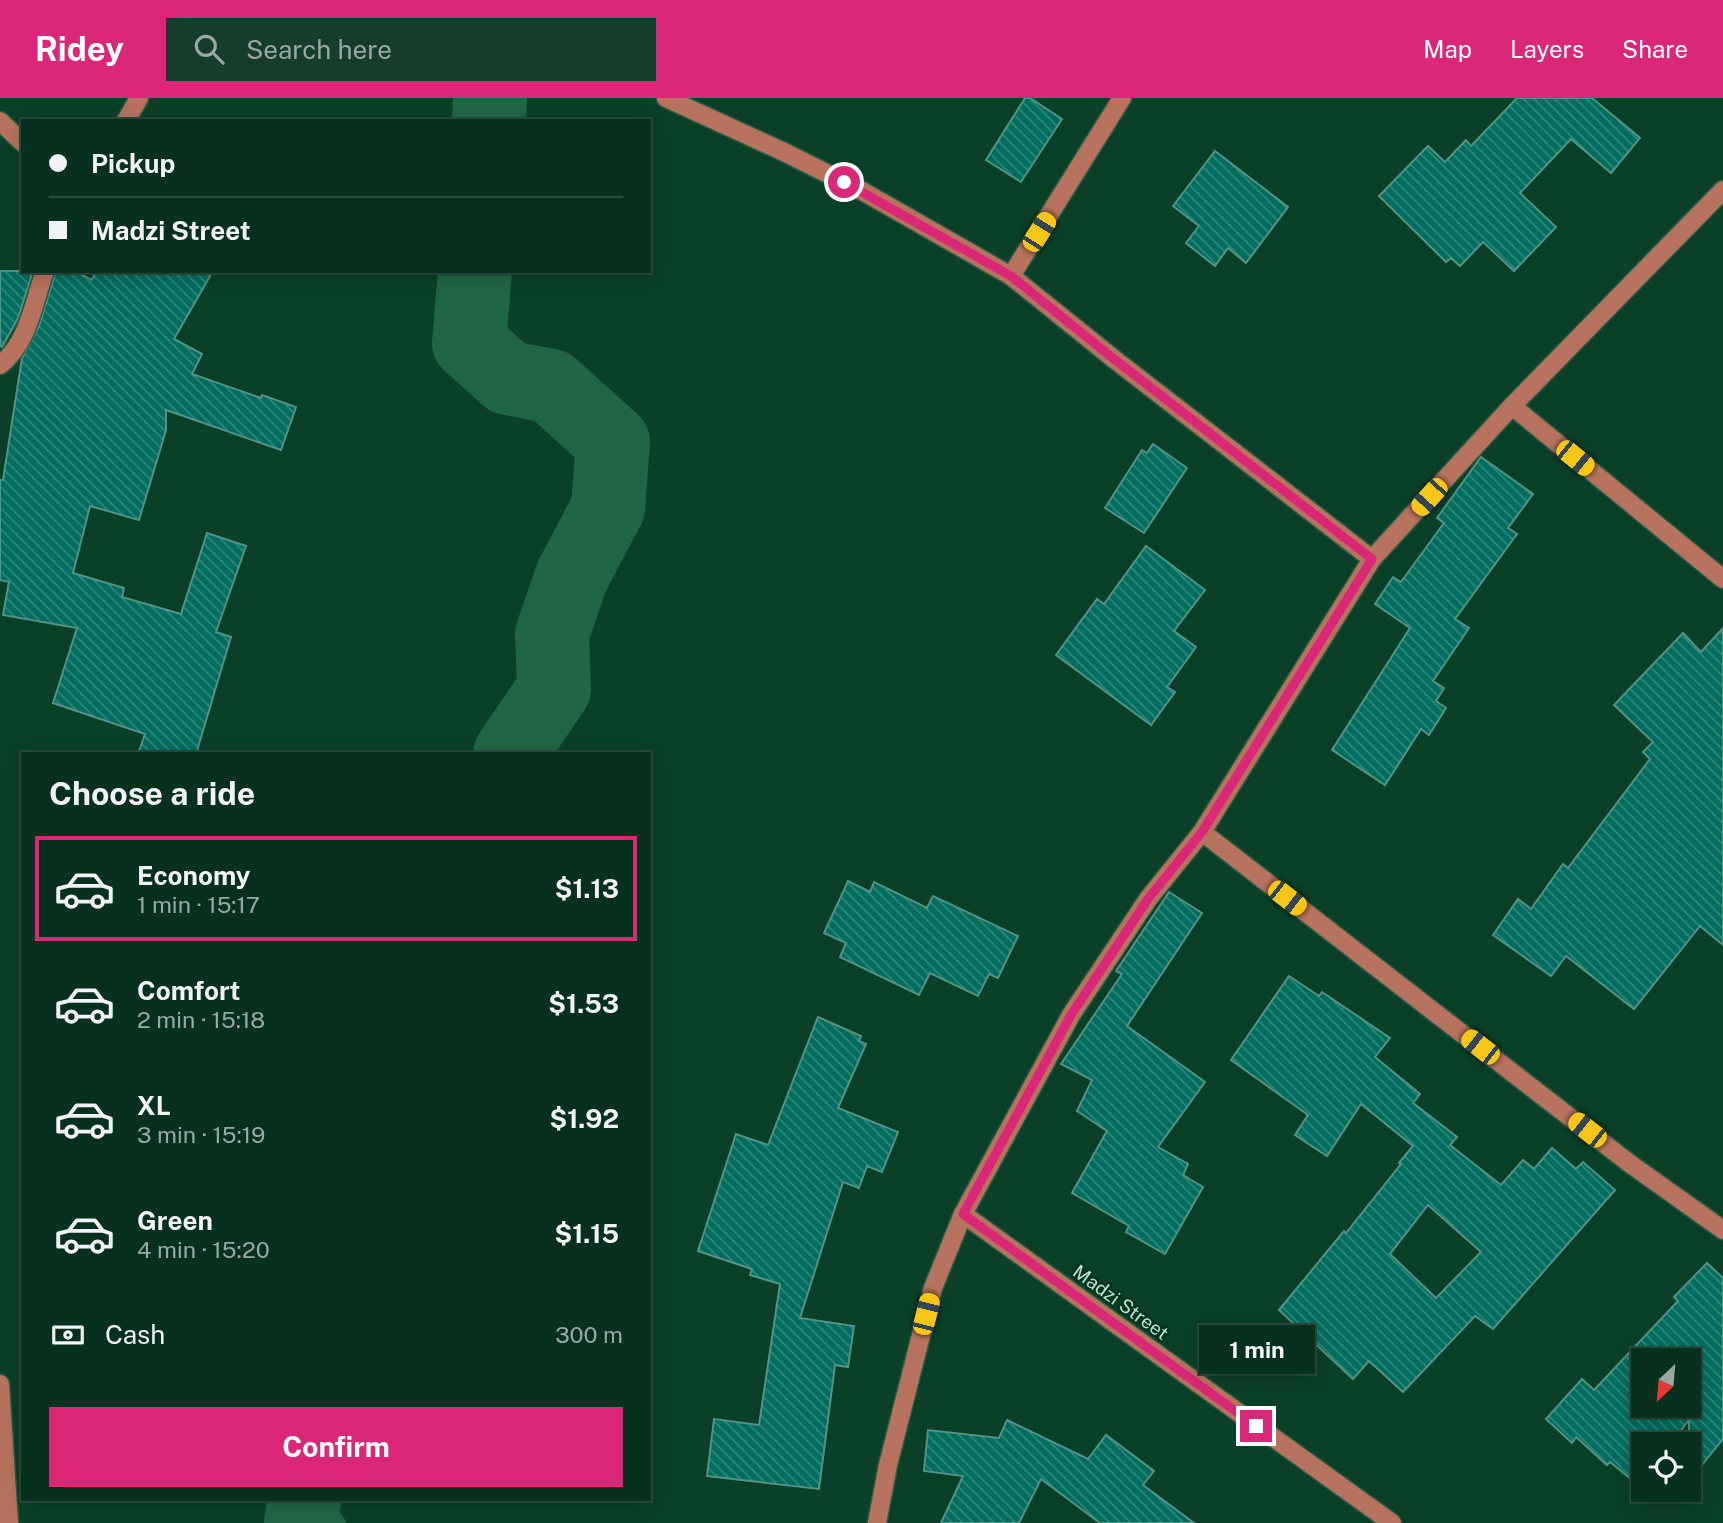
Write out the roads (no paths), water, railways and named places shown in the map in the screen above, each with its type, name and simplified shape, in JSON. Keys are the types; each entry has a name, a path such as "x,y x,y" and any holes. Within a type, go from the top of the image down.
{"street":[{"path":"127,119 139,98"},
{"path":"666,98 722,122 864,192 1011,276 1372,559"},
{"path":"1011,276 1122,98"},
{"path":"0,121 21,141"},
{"path":"877,1523 888,1465 933,1288 963,1214 1071,1015 1148,899 1202,832 1372,559 1512,406 1723,190"},
{"path":"0,365 13,355 34,311 44,273"},
{"path":"1512,406 1723,579"},
{"path":"1202,832 1629,1163 1723,1230"},
{"name":"Madzi Street","path":"963,1214 1392,1523"},
{"path":"0,1384 9,1523"}],"waterway":[{"path":"489,119 490,98"},
{"path":"475,273 469,343 508,378 551,386 613,442 608,508 572,576 552,634 554,689 511,752"},
{"path":"301,1523 304,1501"},
{"path":"325,1501 340,1523"}]}
